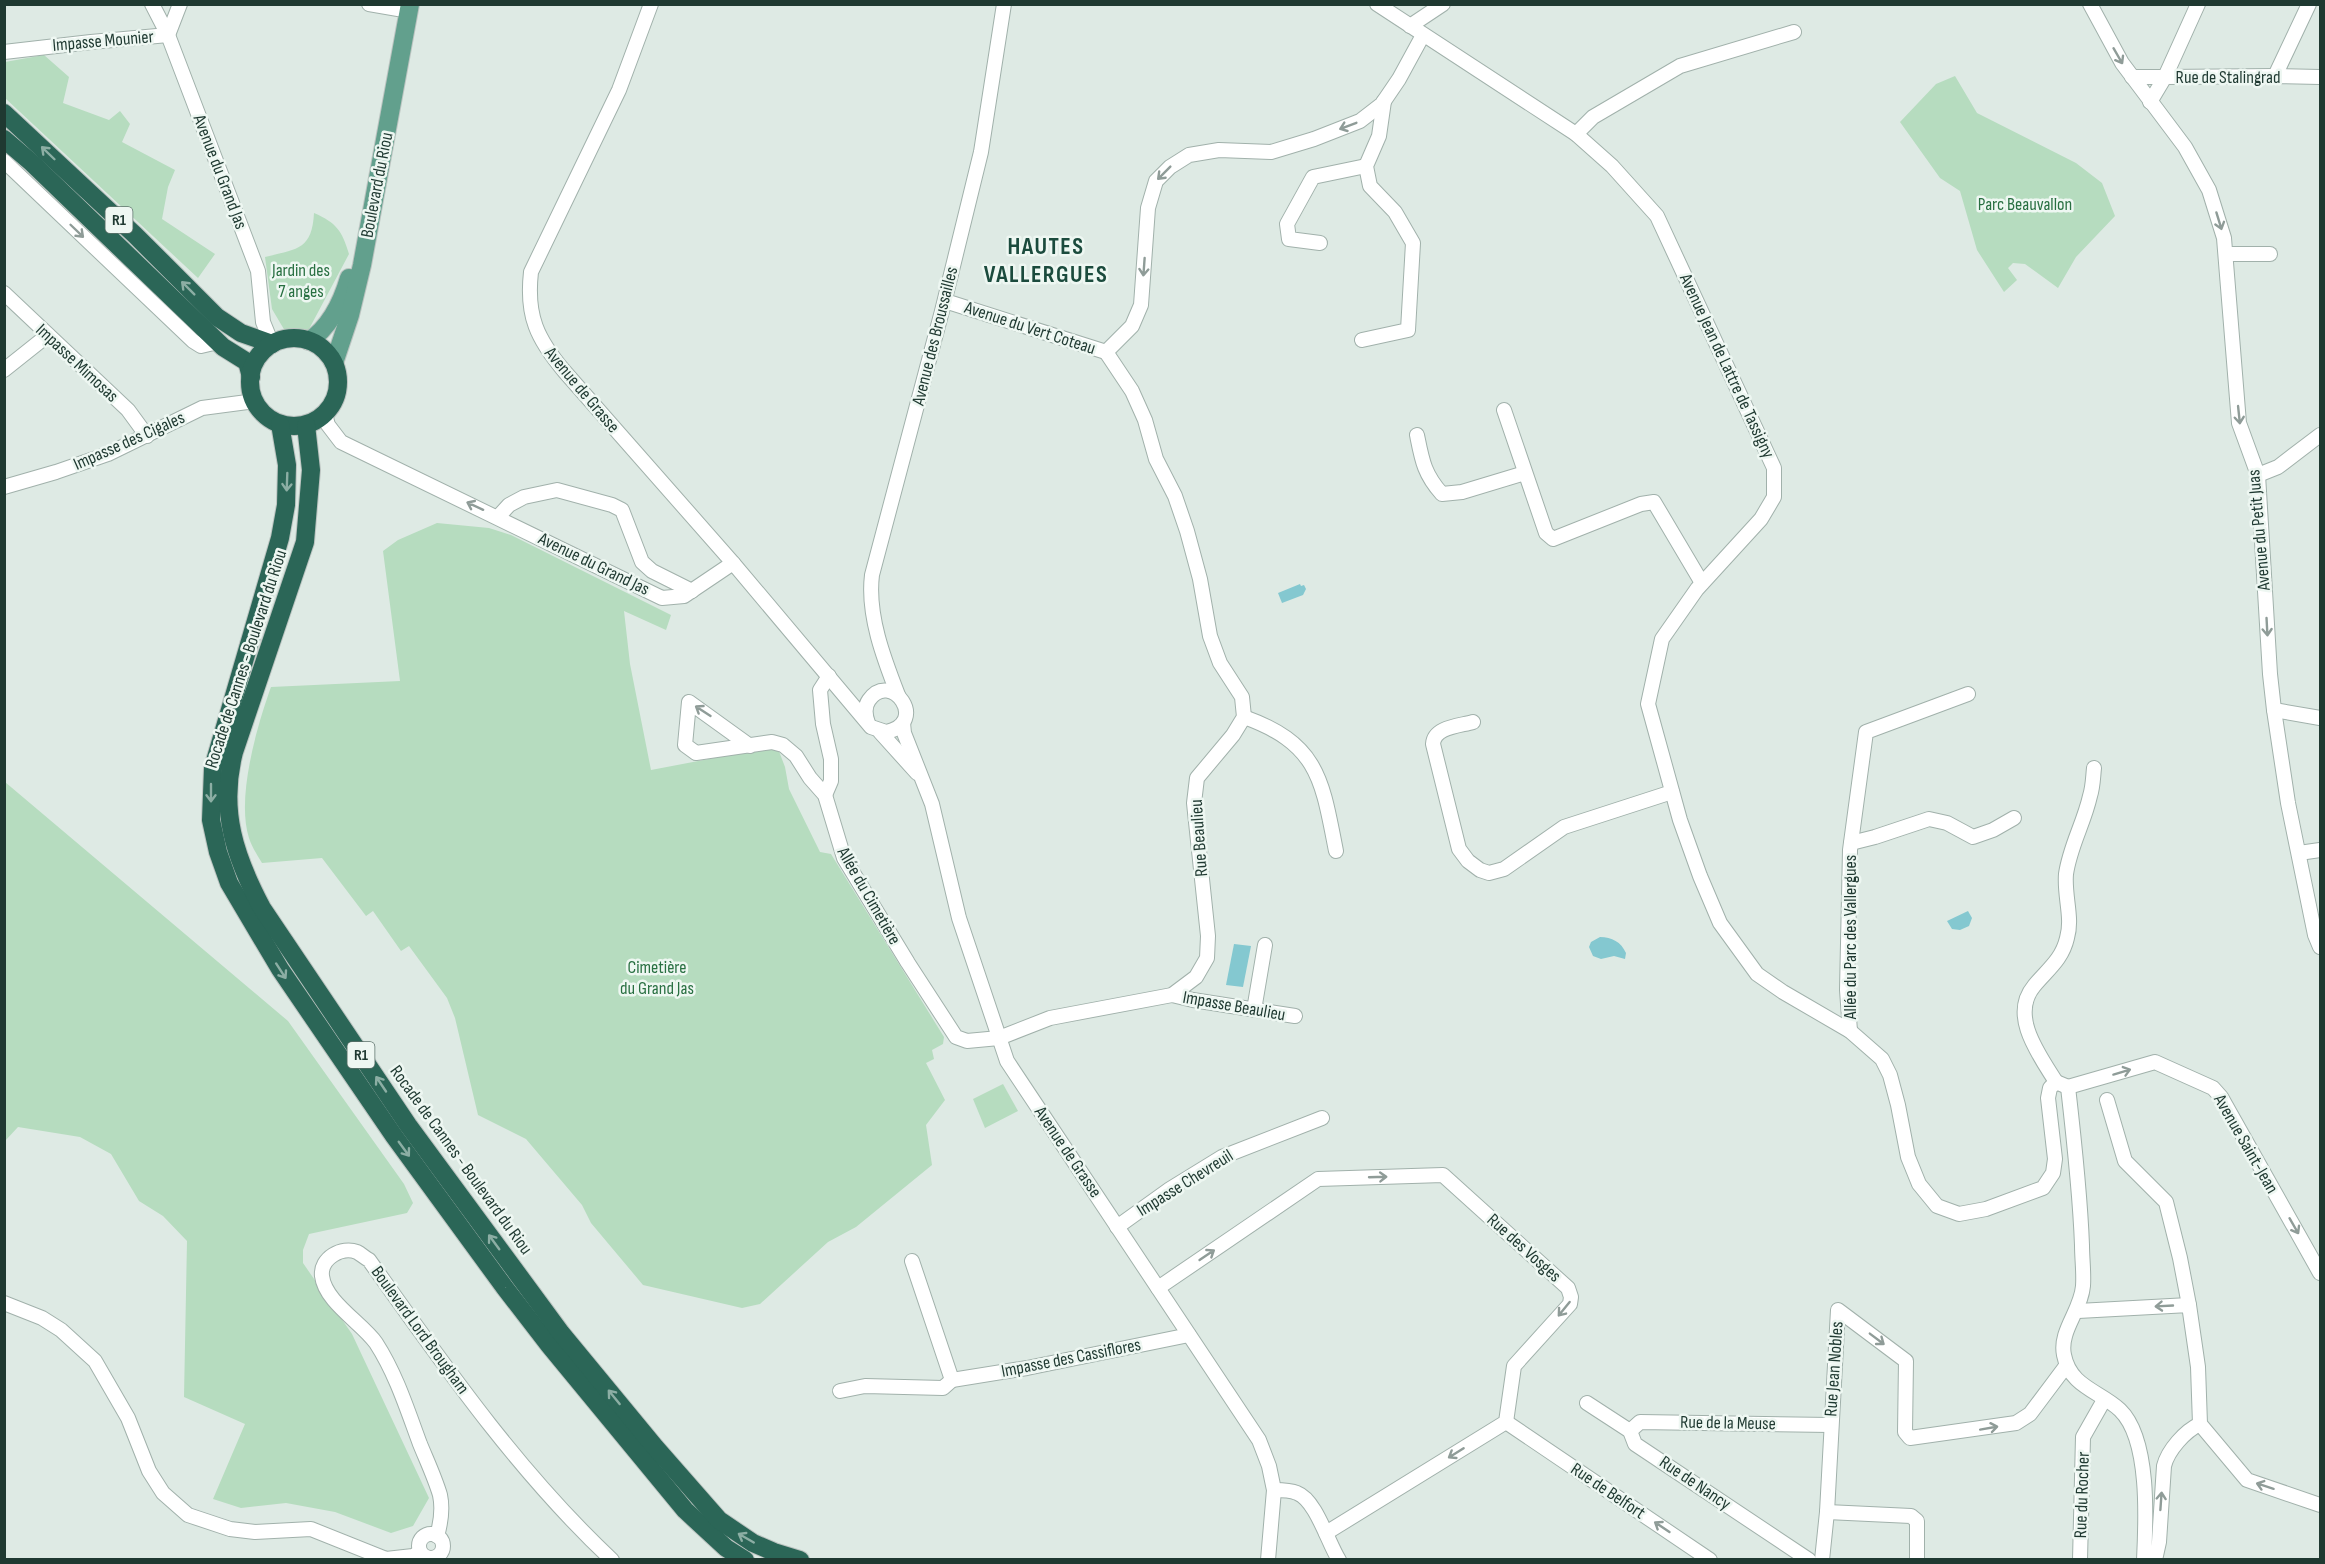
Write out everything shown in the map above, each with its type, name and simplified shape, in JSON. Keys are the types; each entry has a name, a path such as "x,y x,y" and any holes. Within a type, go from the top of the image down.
{"highway":[{"name":"R1","path":"4,113 135,235 217,317 241,333 272,344"},
{"name":"R1","path":"4,139 32,163 218,342 247,362 250,377"},
{"path":"290,339 309,341 328,353 334,363 338,376 338,390 333,404 325,414 306,425 280,424 261,411 255,401 250,377 254,364 272,344 290,339"},
{"name":"Rocade de Cannes - Boulevard du Riou","path":"280,424 287,465 286,505 280,538 213,768 212,820 224,872 280,969 394,1136 513,1298 685,1510 726,1548 745,1560"},
{"name":"Rocade de Cannes - Boulevard du Riou","path":"306,425 311,470 305,542 234,753 229,780 230,822 235,849 245,875 262,908 408,1125 561,1333 719,1520 753,1543 800,1560"}],"main road":[{"name":"Boulevard du Riou","path":"309,341 325,328 337,309 354,259 403,6"},
{"name":"Boulevard du Riou","path":"334,363 350,315 362,264 403,6"}],"street":[{"name":"Avenue du Grand Jas","path":"152,4 168,35 258,271 263,322 272,344"},
{"name":"Impasse Mounier","path":"4,52 168,35 180,4"},
{"path":"369,4 403,6"},
{"name":"Avenue de Grasse","path":"651,4 619,90 531,272 528,295 534,324 547,350 733,563 833,682 922,778 932,804 959,918 1006,1061 1259,1440 1269,1466 1274,1490 1268,1560"},
{"name":"Avenue des Broussailles","path":"898,695 886,665 875,622 872,576 945,301 981,152 1004,4"},
{"name":"Avenue Jean de Lattre de Tassigny","path":"1377,4 1576,134 1612,166 1657,216 1774,468 1774,497 1761,519 1702,583 1662,639 1648,704 1672,792 1700,876 1720,923 1757,974 1850,1031 1882,1059 1890,1075 1908,1157 1919,1184 1937,1206 1959,1214 1986,1209 2043,1188 2053,1173 2055,1159 2048,1098 2050,1088 2062,1084"},
{"path":"1410,26 1443,4"},
{"name":"Avenue du Petit Juas","path":"2090,4 2122,63 2184,147 2209,190 2224,238 2239,423 2258,475 2274,710 2288,802 2315,935 2320,947"},
{"path":"2132,77 2164,77 2198,4"},
{"path":"2275,76 2309,4"},
{"path":"1576,134 1593,117 1680,66 1794,32"},
{"name":"Avenue du Vert Coteau","path":"945,301 1106,352 1132,326 1141,304 1149,208 1156,181 1170,166 1189,154 1219,150 1271,152 1314,140 1360,122 1384,101 1423,35"},
{"name":"Rue de Stalingrad","path":"2150,102 2164,77 2320,78"},
{"path":"1362,340 1408,330 1413,243 1395,212 1370,186 1366,166 1379,136 1384,101"},
{"path":"4,161 193,341 201,346 218,342"},
{"path":"1320,243 1289,239 1287,224 1313,177 1366,166"},
{"path":"2226,254 2270,254"},
{"name":"Impasse Mimosas","path":"4,293 128,410 147,436"},
{"path":"4,370 48,335"},
{"path":"1106,352 1132,391 1145,420 1156,459 1175,496 1200,579 1210,636 1220,663 1242,697 1244,717 1267,725 1300,748 1319,777 1326,798 1336,851"},
{"name":"Impasse des Cigales","path":"4,487 108,454 202,408 255,401"},
{"path":"1504,410 1545,533 1553,539 1641,504 1654,502 1702,583"},
{"name":"Avenue du Grand Jas","path":"325,414 328,425 341,442 498,516 662,598 684,596 733,563"},
{"path":"1417,435 1429,479 1442,494 1462,492 1525,473"},
{"path":"2258,475 2278,467 2320,435"},
{"name":"Avenue du Grand Jas","path":"498,516 509,505 524,497 556,490 612,505 622,510 642,562 652,571 692,591"},
{"name":"Avenue des Broussailles","path":"874,696 884,680 886,665"},
{"path":"825,795 831,781 831,759 823,724 820,690 833,682"},
{"name":"Avenue de Grasse","path":"833,682 874,696"},
{"path":"903,723 893,731 874,727 865,712 874,696 886,691 898,695 905,705 904,733 922,778"},
{"name":"Allée du Parc des Vallergues","path":"1850,1031 1848,990 1851,843 1866,732 1968,693"},
{"name":"Allée du Cimetière","path":"750,746 689,702 685,745 696,753 750,746 772,742 783,745 796,756 810,778 825,795 844,858 949,1028 956,1037 967,1041 999,1038"},
{"path":"2274,710 2320,717"},
{"name":"Rue Beaulieu","path":"999,1038 1050,1018 1172,995 1196,977 1207,958 1208,936 1194,803 1197,778 1233,735 1244,717"},
{"path":"1473,722 1437,732 1433,744 1459,849 1468,861 1480,870 1489,873 1504,869 1564,827 1672,792"},
{"path":"2094,768 2091,795 2070,852 2066,878 2069,930 2065,947 2056,963 2031,988 2025,1005 2025,1025 2035,1048 2062,1084 2081,1214 2083,1287 2078,1311 2066,1330 2063,1351 2066,1366 2072,1376 2120,1410 2139,1441 2146,1528 2144,1560"},
{"name":"Allée du Parc des Vallergues","path":"1851,843 1929,819 1947,823 1973,837 1993,830 2014,818"},
{"path":"2299,853 2320,850"},
{"path":"1254,1010 1265,945"},
{"name":"Impasse Beaulieu","path":"1172,995 1295,1017"},
{"name":"Avenue Saint-Jean","path":"2062,1084 2091,1081 2153,1062 2213,1088 2221,1097 2320,1273"},
{"path":"2107,1100 2126,1161 2166,1202 2189,1305 2198,1367 2200,1424 2247,1480 2320,1505"},
{"name":"Impasse Chevreuil","path":"1118,1227 1170,1189 1222,1157 1322,1118"},
{"name":"Rue des Vosges","path":"1158,1288 1318,1179 1443,1175 1568,1288 1571,1297 1570,1304 1514,1366 1506,1422"},
{"name":"Boulevard Lord Brougham","path":"420,1552 426,1558 445,1556 441,1540 437,1536 442,1518 440,1496 396,1379 375,1341 339,1305 329,1292 322,1277 323,1265 333,1255 344,1251 356,1252 369,1260 482,1415 575,1525 612,1560"},
{"path":"912,1261 952,1380"},
{"path":"4,1303 42,1318 61,1330 94,1361 128,1418 149,1470 163,1493 188,1515 230,1529 255,1532 311,1529 386,1559 413,1556 420,1552 420,1540 424,1536 430,1534 437,1536"},
{"path":"2078,1311 2189,1305"},
{"name":"Rue Jean Nobles","path":"1822,1560 1827,1512 1838,1310 1906,1361 1905,1432 1910,1438 2016,1423 2030,1414 2066,1366"},
{"name":"Impasse des Cassiflores","path":"840,1391 865,1386 943,1388 952,1380 1027,1368 1189,1335"},
{"name":"Rue du Rocher","path":"2080,1560 2083,1437 2104,1400"},
{"name":"Rue de Nancy","path":"1587,1403 1630,1431 1635,1444 1809,1560"},
{"path":"1326,1533 1506,1422"},
{"name":"Rue de Belfort","path":"1506,1422 1710,1560"},
{"name":"Rue de la Meuse","path":"1630,1431 1640,1422 1830,1425"},
{"path":"2155,1560 2163,1466 2166,1456 2192,1428 2200,1424"},
{"path":"1274,1490 1296,1492 1304,1496 1339,1560"},
{"path":"1827,1512 1911,1516 1917,1521 1917,1560"}],"green space":[{"path":"44,55 69,77 63,103 109,120 120,111 130,124 122,142 175,170 168,187 162,219 215,254 198,278 5,98 5,62"},
{"name":"Parc Beauvallon","path":"1955,76 1977,113 2076,163 2102,183 2115,216 2076,257 2058,288 2025,264 2013,263 2008,268 2017,280 2004,292 1977,250 1960,191 1940,178 1900,122 1936,84"},
{"name":"Jardin des 7 anges","path":"314,213 328,220 338,229 349,254 308,331 285,331 272,309 265,257 301,246 310,234"},
{"name":"Cimetière du Grand Jas","path":"437,523 489,528 511,535 671,615 666,630 624,611 630,664 651,770 777,746 785,767 789,789 820,852 831,854 944,1037 943,1044 932,1050 934,1059 926,1063 945,1100 926,1125 932,1165 856,1227 828,1242 760,1304 742,1308 643,1285 591,1223 582,1205 526,1139 478,1115 455,1018 447,998 409,946 401,951 373,911 366,916 322,858 262,863 250,841 245,803 247,783 254,741 271,687 400,681 383,551 398,540"},
{"path":"5,782 288,1021 404,1184 413,1203 407,1213 309,1234 303,1250 303,1263 352,1334 429,1498 413,1526 391,1533 335,1512 286,1503 241,1508 213,1499 245,1424 184,1397 187,1241 163,1216 139,1201 111,1154 80,1137 18,1127 5,1141"},
{"path":"1003,1084 1018,1111 985,1128 973,1099"}],"water":[{"path":"1300,584 1306,589 1303,595 1282,603 1278,593"},
{"path":"1968,911 1972,918 1969,926 1960,930 1952,929 1947,921"},
{"path":"1600,937 1619,943 1626,953 1625,959 1614,956 1601,959 1593,956 1589,947 1591,942"},
{"path":"1234,944 1251,946 1243,987 1226,985"}],"district":[{"name":"HAUTES VALLERGUES","path":"1046,260"}]}
